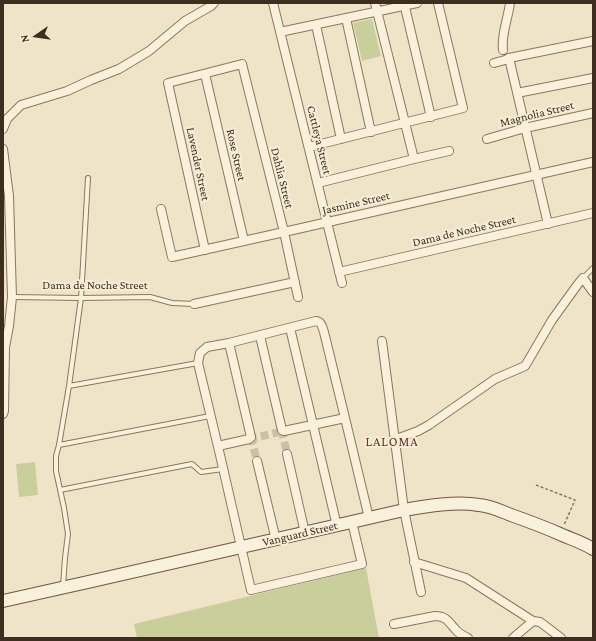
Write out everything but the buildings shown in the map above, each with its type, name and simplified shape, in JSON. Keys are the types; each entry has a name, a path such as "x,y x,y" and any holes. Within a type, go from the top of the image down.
{"street":[{"path":"3,129 5,118 21,105 67,91 119,69 149,51 185,21 214,3"},
{"name":"Cattleya Street","path":"273,3 342,283"},
{"path":"375,3 414,159"},
{"path":"280,32 377,12 405,4 417,3"},
{"path":"309,147 463,108 438,3"},
{"path":"503,50 503,35 510,3"},
{"path":"405,4 431,117"},
{"path":"346,18 371,132"},
{"path":"316,25 341,139"},
{"path":"494,63 509,58 593,41"},
{"path":"509,58 548,224"},
{"name":"Dahlia Street","path":"205,74 242,64 284,232 298,297"},
{"name":"Lavender Street","path":"205,74 168,83 205,250"},
{"name":"Rose Street","path":"205,74 244,241"},
{"path":"517,93 593,78"},
{"name":"Magnolia Street","path":"487,139 525,128 593,113"},
{"path":"3,149 9,196 12,297 5,348 3,414"},
{"path":"318,183 449,151"},
{"name":"Jasmine Street","path":"161,209 172,257 593,162"},
{"name":"Dama de Noche Street","path":"339,272 593,213"},
{"path":"394,440 429,425 495,379 525,366 552,320 584,278 593,292"},
{"name":"Dama de Noche Street","path":"194,304 295,282"},
{"path":"352,522 362,564 251,589 198,363 200,352 207,347 260,336 316,321 322,324 369,518"},
{"path":"290,328 337,526"},
{"path":"260,336 283,431 345,418"},
{"path":"382,341 404,510 421,592"},
{"path":"218,446 250,438 229,343"},
{"path":"287,454 305,533"},
{"path":"257,461 276,540"},
{"name":"Vanguard Street","path":"3,601 242,548 404,510 445,505 479,504 538,524 593,549"},
{"path":"414,562 466,578 533,621 540,622 561,638"},
{"path":"394,624 440,616 444,617 458,632 468,638"},
{"path":"513,638 533,621"}],"lane":[{"path":"63,588 64,558 68,534 56,471 56,456 69,386 81,298 88,178"},
{"path":"584,278 593,268"},
{"name":"Dama de Noche Street","path":"12,297 150,297 172,303 194,304"},
{"path":"69,386 198,363"},
{"path":"59,445 211,416"},
{"path":"60,490 192,464 201,472 224,469"}],"path":[{"path":"536,485 575,500 560,534"}],"green space":[{"path":"372,19 381,56 362,61 353,23"},
{"path":"35,462 38,495 19,497 16,464"},
{"path":"366,568 379,638 137,638 134,624"}],"tunnel":[{"path":"282,430 287,454"},
{"path":"249,439 284,431"},
{"path":"251,437 257,461"}],"district":[{"name":"LALOMA","path":"392,442"}]}
